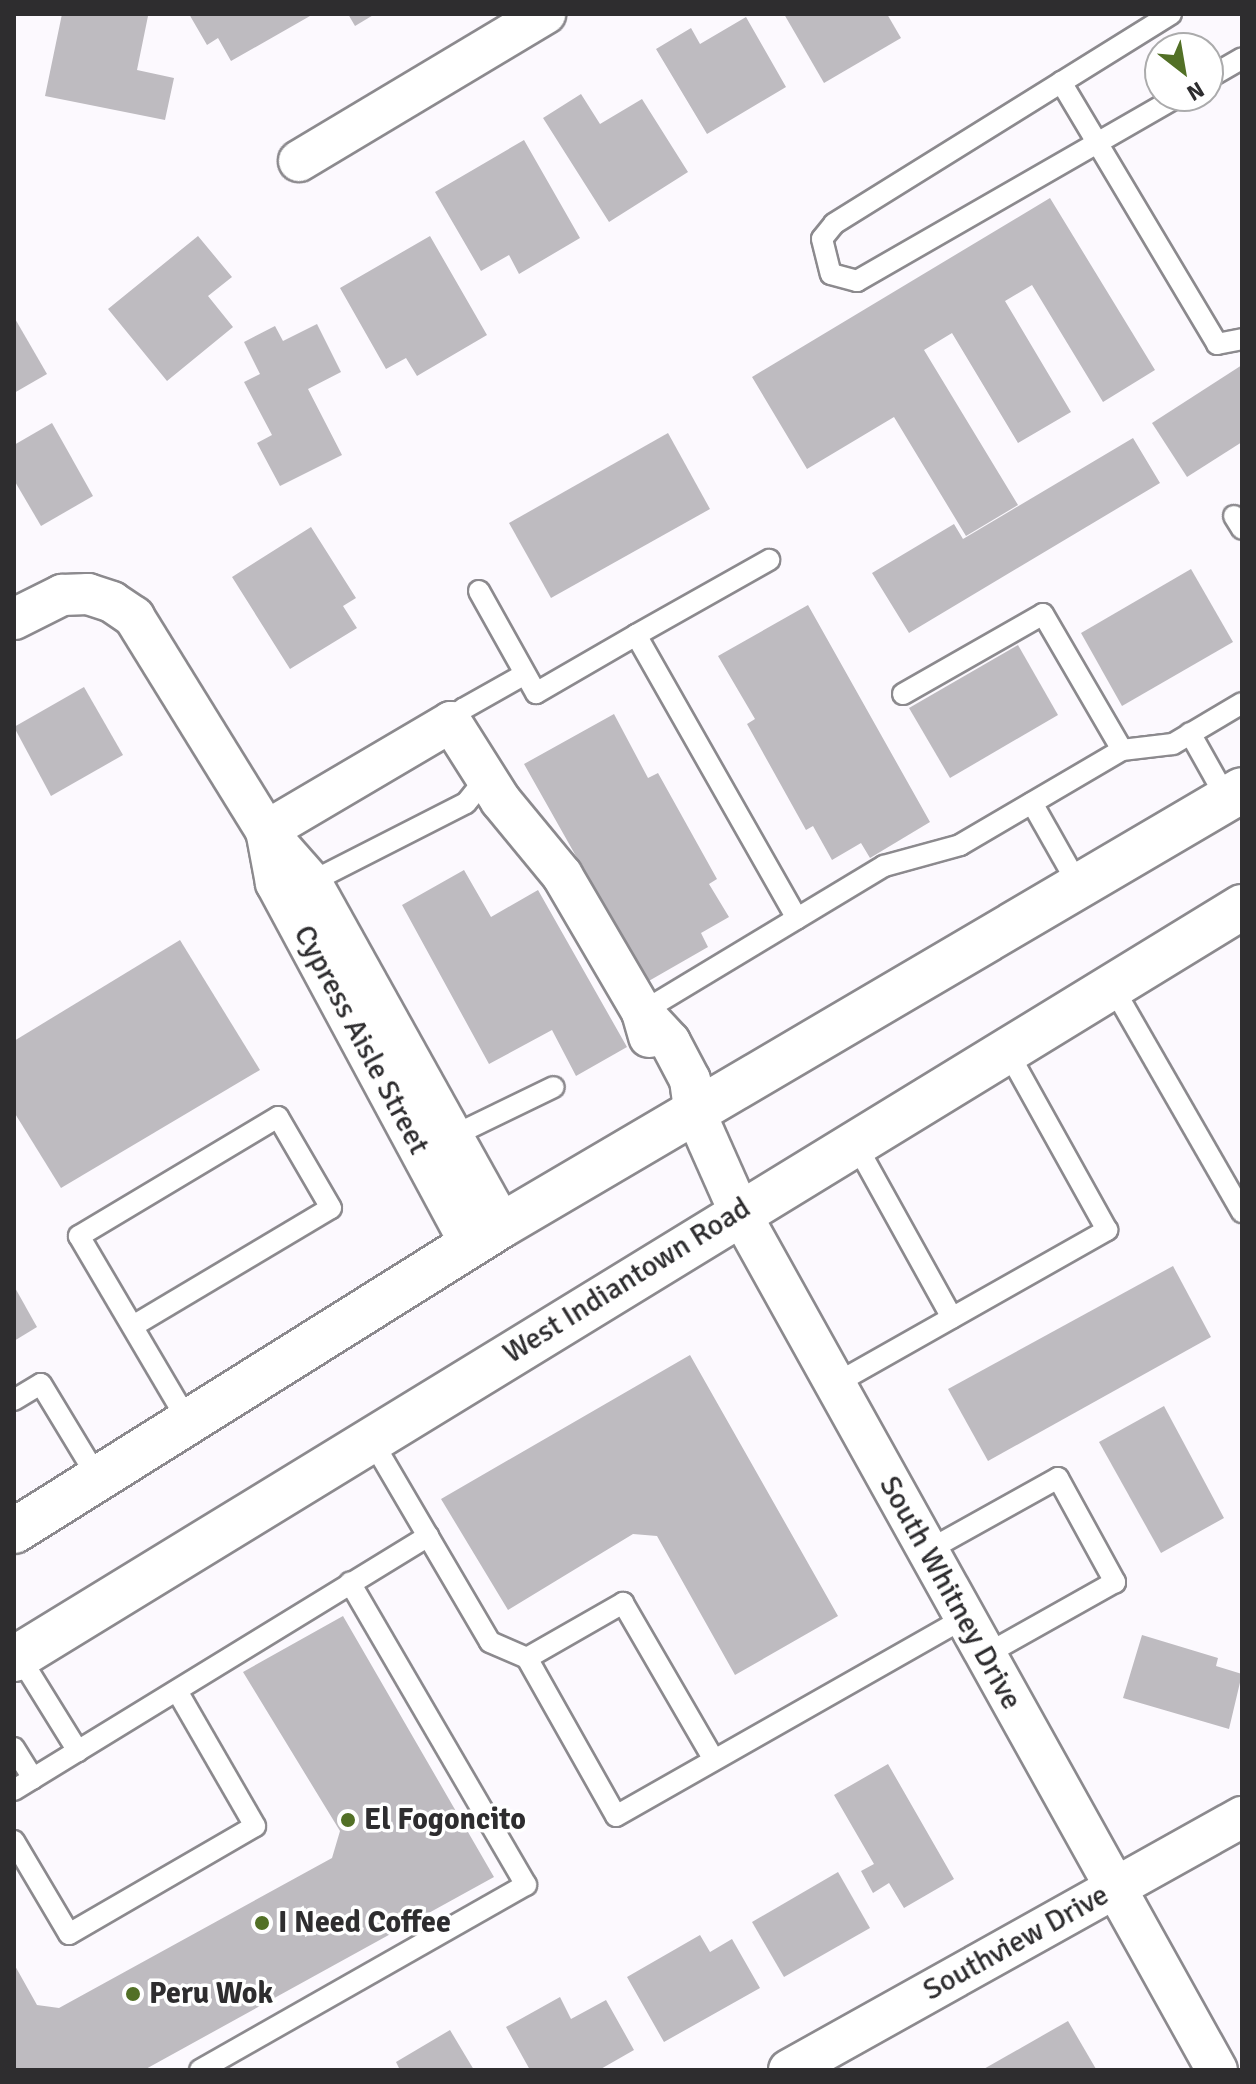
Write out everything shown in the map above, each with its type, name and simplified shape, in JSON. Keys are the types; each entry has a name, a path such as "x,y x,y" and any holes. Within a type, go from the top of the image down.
{"main road":[{"path":"14,1531 487,1235 694,1110 1234,794"},
{"name":"West Indiantown Road","path":"16,1658 739,1211 1242,907"}],"street":[{"path":"299,161 545,14"},
{"name":"Cypress Aisle Street","path":"14,619 62,595 88,594 112,602 134,617 266,831 311,882 451,1137 487,1235"},
{"path":"266,831 451,722"},
{"name":"South Whitney Drive","path":"451,722 486,778 562,875 642,1012 656,1057 694,1110 739,1211 1217,2070"},
{"name":"Cypress Aisle Street","path":"266,831 276,883 487,1235"},
{"name":"Southview Drive","path":"789,2070 1242,1817"}],"lane":[{"path":"1153,112 857,281 831,274 822,239 834,224 1171,14"},
{"path":"1224,69 1242,58"},
{"path":"1061,82 1217,344 1242,339"},
{"path":"479,591 536,693 769,560"},
{"path":"903,694 1043,614 1122,750"},
{"path":"636,635 797,918"},
{"path":"451,722 463,709 525,674"},
{"path":"642,1012 884,866 960,845 1122,750 1173,744 1242,703"},
{"path":"1190,733 1234,794"},
{"path":"311,882 466,803 486,778"},
{"path":"1032,803 1079,886"},
{"path":"1112,986 1242,1212"},
{"path":"835,1384 1107,1230 1007,1050"},
{"path":"451,1137 554,1087"},
{"path":"133,1326 331,1208 278,1117 79,1236 188,1421"},
{"path":"854,1141 952,1318"},
{"path":"14,1400 41,1384 98,1478"},
{"path":"371,1439 490,1642 527,1658 616,1816 965,1618"},
{"path":"927,1551 1058,1478 1115,1582 985,1655"},
{"path":"14,1790 428,1536"},
{"path":"200,2070 526,1885 350,1582"},
{"path":"527,1658 623,1603 714,1760"},
{"path":"16,1658 78,1751"},
{"path":"14,1841 69,1934 255,1826 177,1691"},
{"path":"14,1748 33,1778"}],"building":[{"path":"62,14 148,16 137,70 174,78 165,120 45,96"},
{"path":"189,14 310,16 231,61 218,38 207,45"},
{"path":"348,14 375,14 355,26"},
{"path":"784,14 887,14 901,38 824,83"},
{"path":"746,17 786,87 707,134 656,49 691,28 700,44"},
{"path":"581,94 600,124 642,99 688,172 609,222 543,118"},
{"path":"524,140 580,238 519,274 509,255 481,271 435,192"},
{"path":"1050,198 1155,370 1103,402 1032,285 1005,301 1071,412 1018,443 952,333 924,350 1018,505 966,536 894,417 807,469 752,377"},
{"path":"198,236 232,277 208,296 233,327 167,381 108,309"},
{"path":"430,236 487,335 417,376 406,358 386,369 340,288"},
{"path":"14,317 47,374 14,393"},
{"path":"317,324 341,372 308,389 342,455 280,486 257,443 272,435 244,382 260,374 244,342 275,326 283,341"},
{"path":"1242,365 1242,442 1187,477 1152,423"},
{"path":"52,423 93,496 41,526 14,480 14,445"},
{"path":"668,433 710,509 551,598 509,523"},
{"path":"1133,438 1160,483 909,633 872,573 954,524 963,539"},
{"path":"311,527 356,598 343,606 357,628 290,669 232,577"},
{"path":"1191,569 1233,642 1122,706 1081,633"},
{"path":"808,605 930,822 870,858 861,843 832,860 813,826 806,830 747,724 755,719 718,656"},
{"path":"1018,645 1058,715 950,778 909,708"},
{"path":"84,687 123,755 51,796 14,727"},
{"path":"614,714 648,778 658,773 717,879 709,884 729,917 701,933 708,947 647,982 524,764"},
{"path":"464,870 491,917 538,890 627,1047 576,1076 552,1030 489,1064 402,905"},
{"path":"180,940 260,1070 61,1188 14,1112 14,1041"},
{"path":"1173,1266 1211,1337 988,1461 948,1389"},
{"path":"14,1286 37,1327 14,1341"},
{"path":"690,1355 838,1616 735,1675 657,1536 633,1534 508,1610 441,1499"},
{"path":"1164,1406 1224,1518 1161,1553 1099,1442"},
{"path":"343,1616 494,1877 144,2070 14,2070 14,1964 37,2005 59,2008 332,1858 340,1831 243,1672"},
{"path":"1142,1635 1218,1658 1216,1666 1242,1674 1229,1729 1123,1698"},
{"path":"888,1764 954,1879 904,1908 889,1883 873,1893 861,1871 874,1864 834,1795"},
{"path":"838,1872 870,1928 784,1977 752,1922"},
{"path":"700,1935 710,1952 732,1939 760,1988 664,2042 627,1977"},
{"path":"560,1997 571,2019 606,2000 634,2050 599,2070 530,2070 506,2027"},
{"path":"1068,2021 1096,2069 982,2070"},
{"path":"450,2030 474,2070 400,2070 396,2062"}],"place":[{"name":"El Fogoncito","path":"348,1820"},
{"name":"I Need Coffee","path":"262,1923"},
{"name":"Peru Wok","path":"133,1994"}]}
